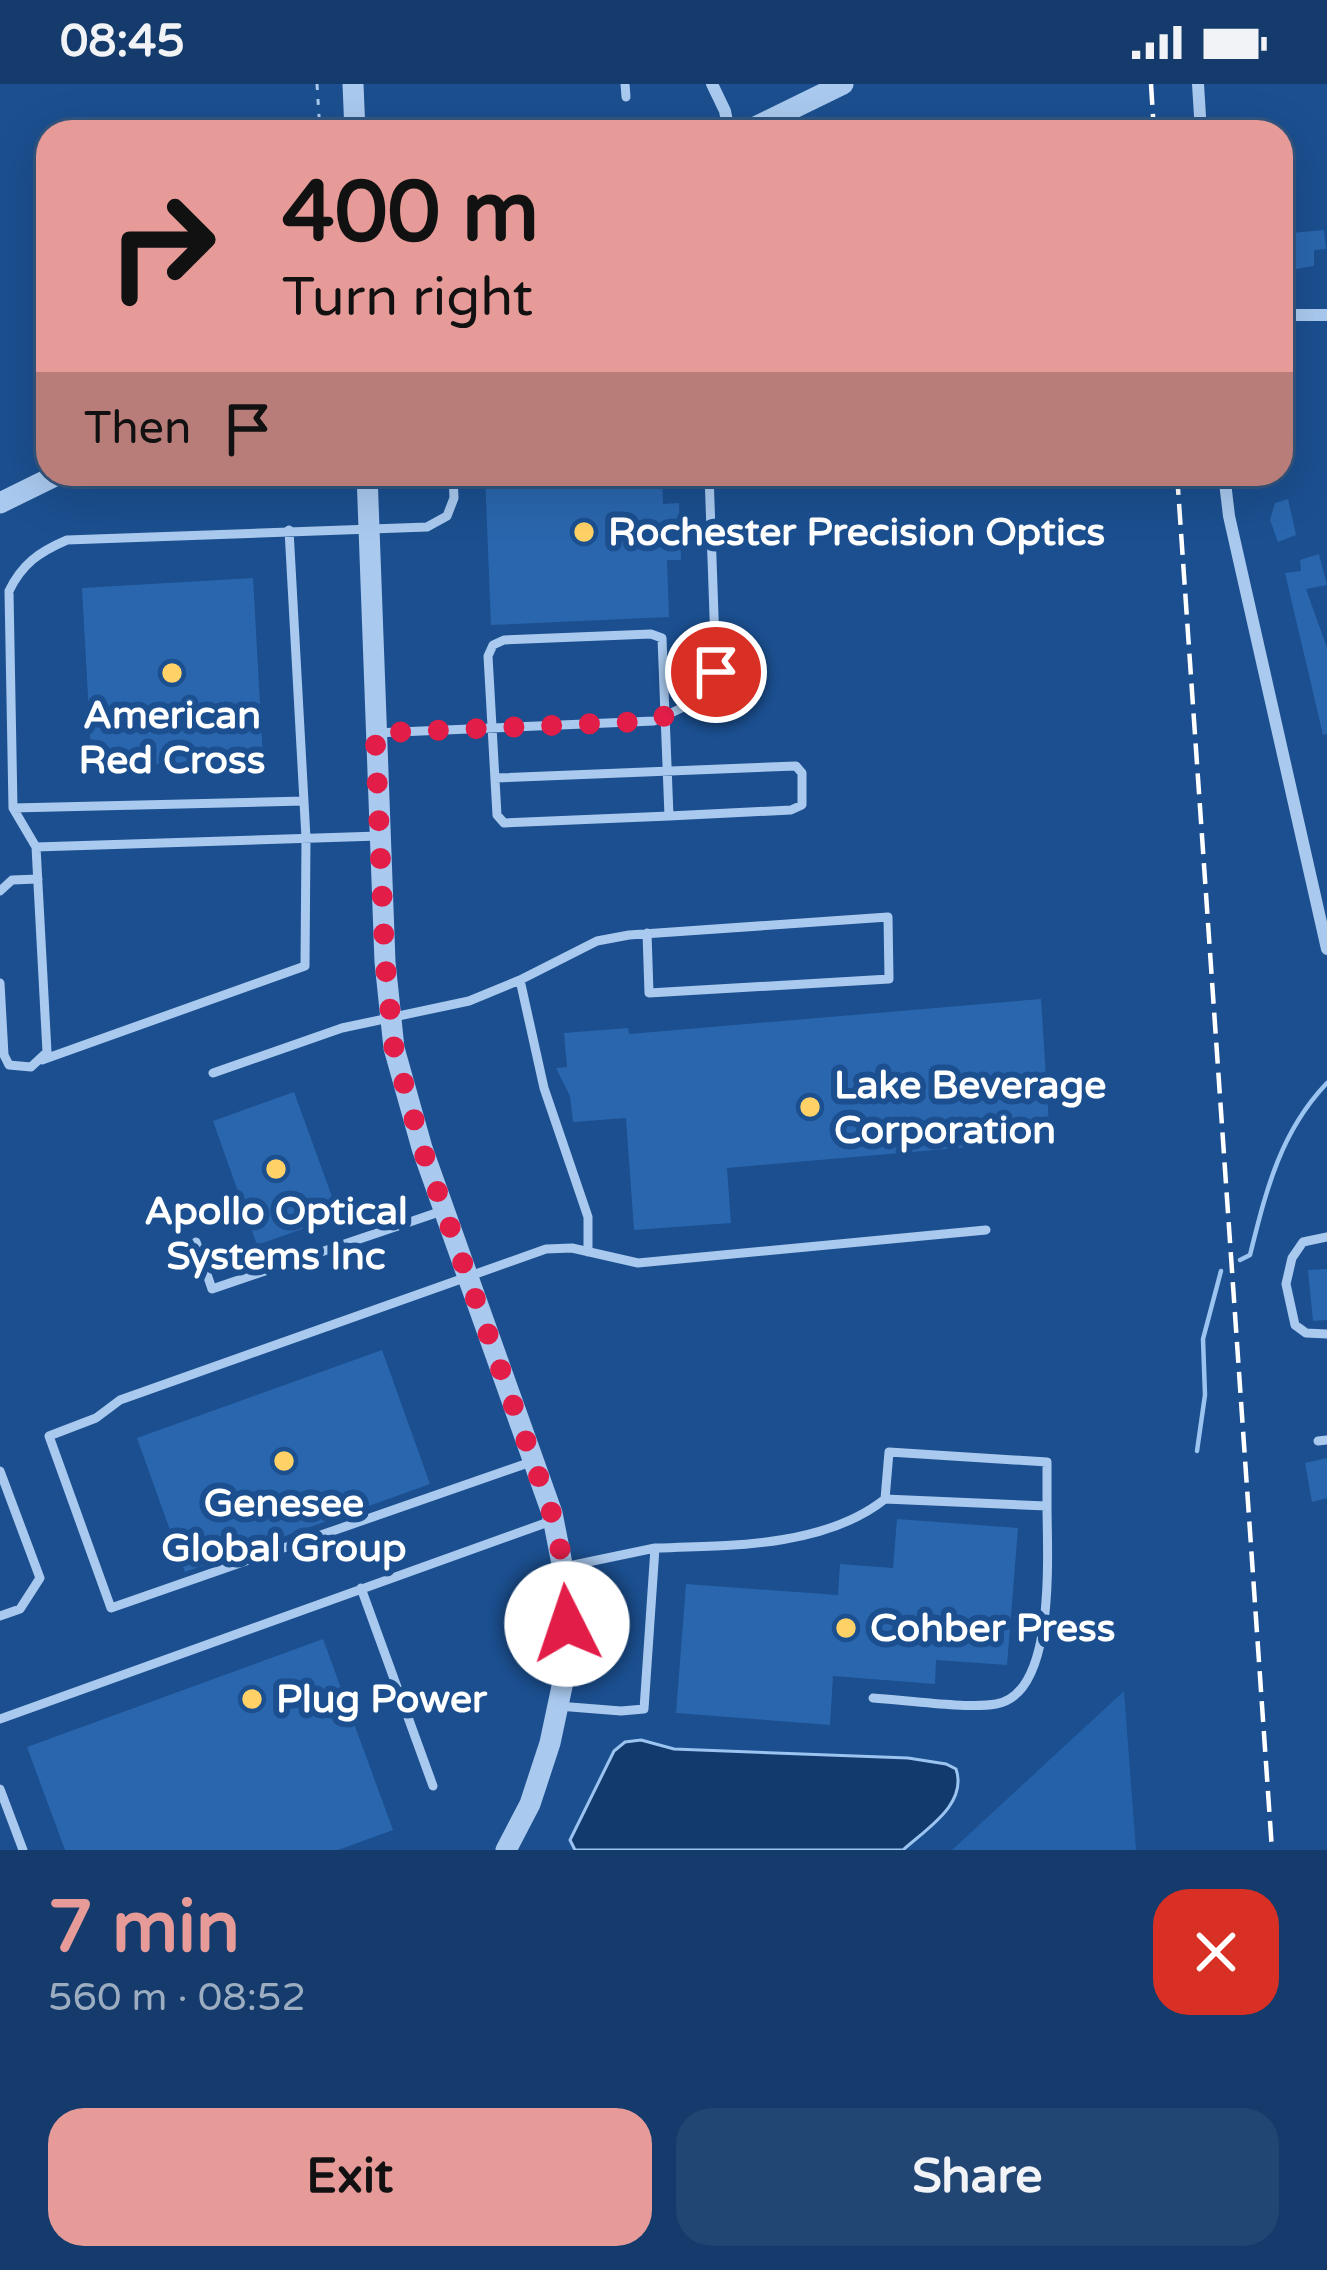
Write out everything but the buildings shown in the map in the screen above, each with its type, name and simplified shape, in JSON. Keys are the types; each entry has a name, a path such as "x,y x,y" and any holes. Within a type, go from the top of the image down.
{"street":[{"path":"353,84 355,120"},
{"path":"712,84 725,120"},
{"path":"770,120 843,84"},
{"path":"1198,84 1200,120"},
{"path":"1293,315 1327,315"},
{"path":"0,503 36,485"},
{"path":"367,486 390,1016 406,1093 535,1461 564,1568 565,1677 530,1804 506,1850"},
{"path":"1225,486 1327,949"}],"lane":[{"path":"625,84 626,97"},
{"path":"42,1060 47,1052 36,847 13,808 9,591 19,572 40,552 67,540 427,527 447,516 454,486"},
{"path":"375,733 654,721 707,696 716,672 710,486"},
{"path":"0,983 4,1055 9,1065 31,1067 305,966 306,838 289,530"},
{"path":"495,778 668,771 796,766 802,773 802,805 791,810 669,816 504,823 497,815 492,728 488,656 494,645 505,640 651,634 662,638 666,716 668,771 669,816"},
{"path":"13,808 304,801"},
{"path":"36,847 380,836"},
{"path":"0,891 12,880 38,879"},
{"path":"213,1073 342,1028 470,1000 597,941 647,933 889,917 889,980 649,993 647,933"},
{"path":"520,980 544,1088 588,1217 588,1252"},
{"path":"196,1242 212,1289 445,1210"},
{"path":"535,1461 111,1608 49,1436 96,1418 120,1400 546,1249 572,1248 638,1264 986,1230"},
{"path":"1327,1237 1303,1242 1292,1258 1286,1284 1295,1324 1306,1334 1327,1334"},
{"path":"873,1698 999,1704 1023,1690 1040,1650 1047,1593 1047,1462 889,1452 885,1498"},
{"path":"0,1471 40,1578 20,1609 0,1616"},
{"path":"564,1568 655,1548 796,1536 865,1515 885,1498 1047,1506"},
{"path":"0,1719 554,1520"},
{"path":"558,1706 644,1709 655,1548"},
{"path":"361,1588 433,1786"},
{"path":"0,1789 23,1850"}],"path":[{"path":"317,84 319,120"}],"shaded area":[{"path":"1124,1691 1136,1850 952,1850"},
{"path":"641,1740 674,1749 908,1758 946,1764 956,1769 958,1782 943,1815 903,1850 575,1850 570,1840 614,1751 625,1742"}],"waterway":[{"path":"1240,1260 1250,1255 1286,1142 1327,1083"},
{"path":"1197,1451 1205,1395 1203,1339 1221,1271"}],"railway":[{"path":"1151,84 1153,120"},
{"path":"1178,486 1272,1850"}],"place":[{"name":"Rochester Precision Optics","path":"584,532"},
{"name":"American Red Cross","path":"172,673"},
{"name":"Lake Beverage Corporation","path":"810,1107"},
{"name":"Apollo Optical Systems Inc","path":"276,1169"},
{"name":"Genesee Global Group","path":"284,1461"},
{"name":"Cohber Press","path":"846,1628"},
{"name":"Plug Power","path":"252,1699"}],"route":[{"path":"567,1624 566,1584 554,1520 422,1148 394,1048 385,962 375,733 654,721 707,696 716,672"}]}
